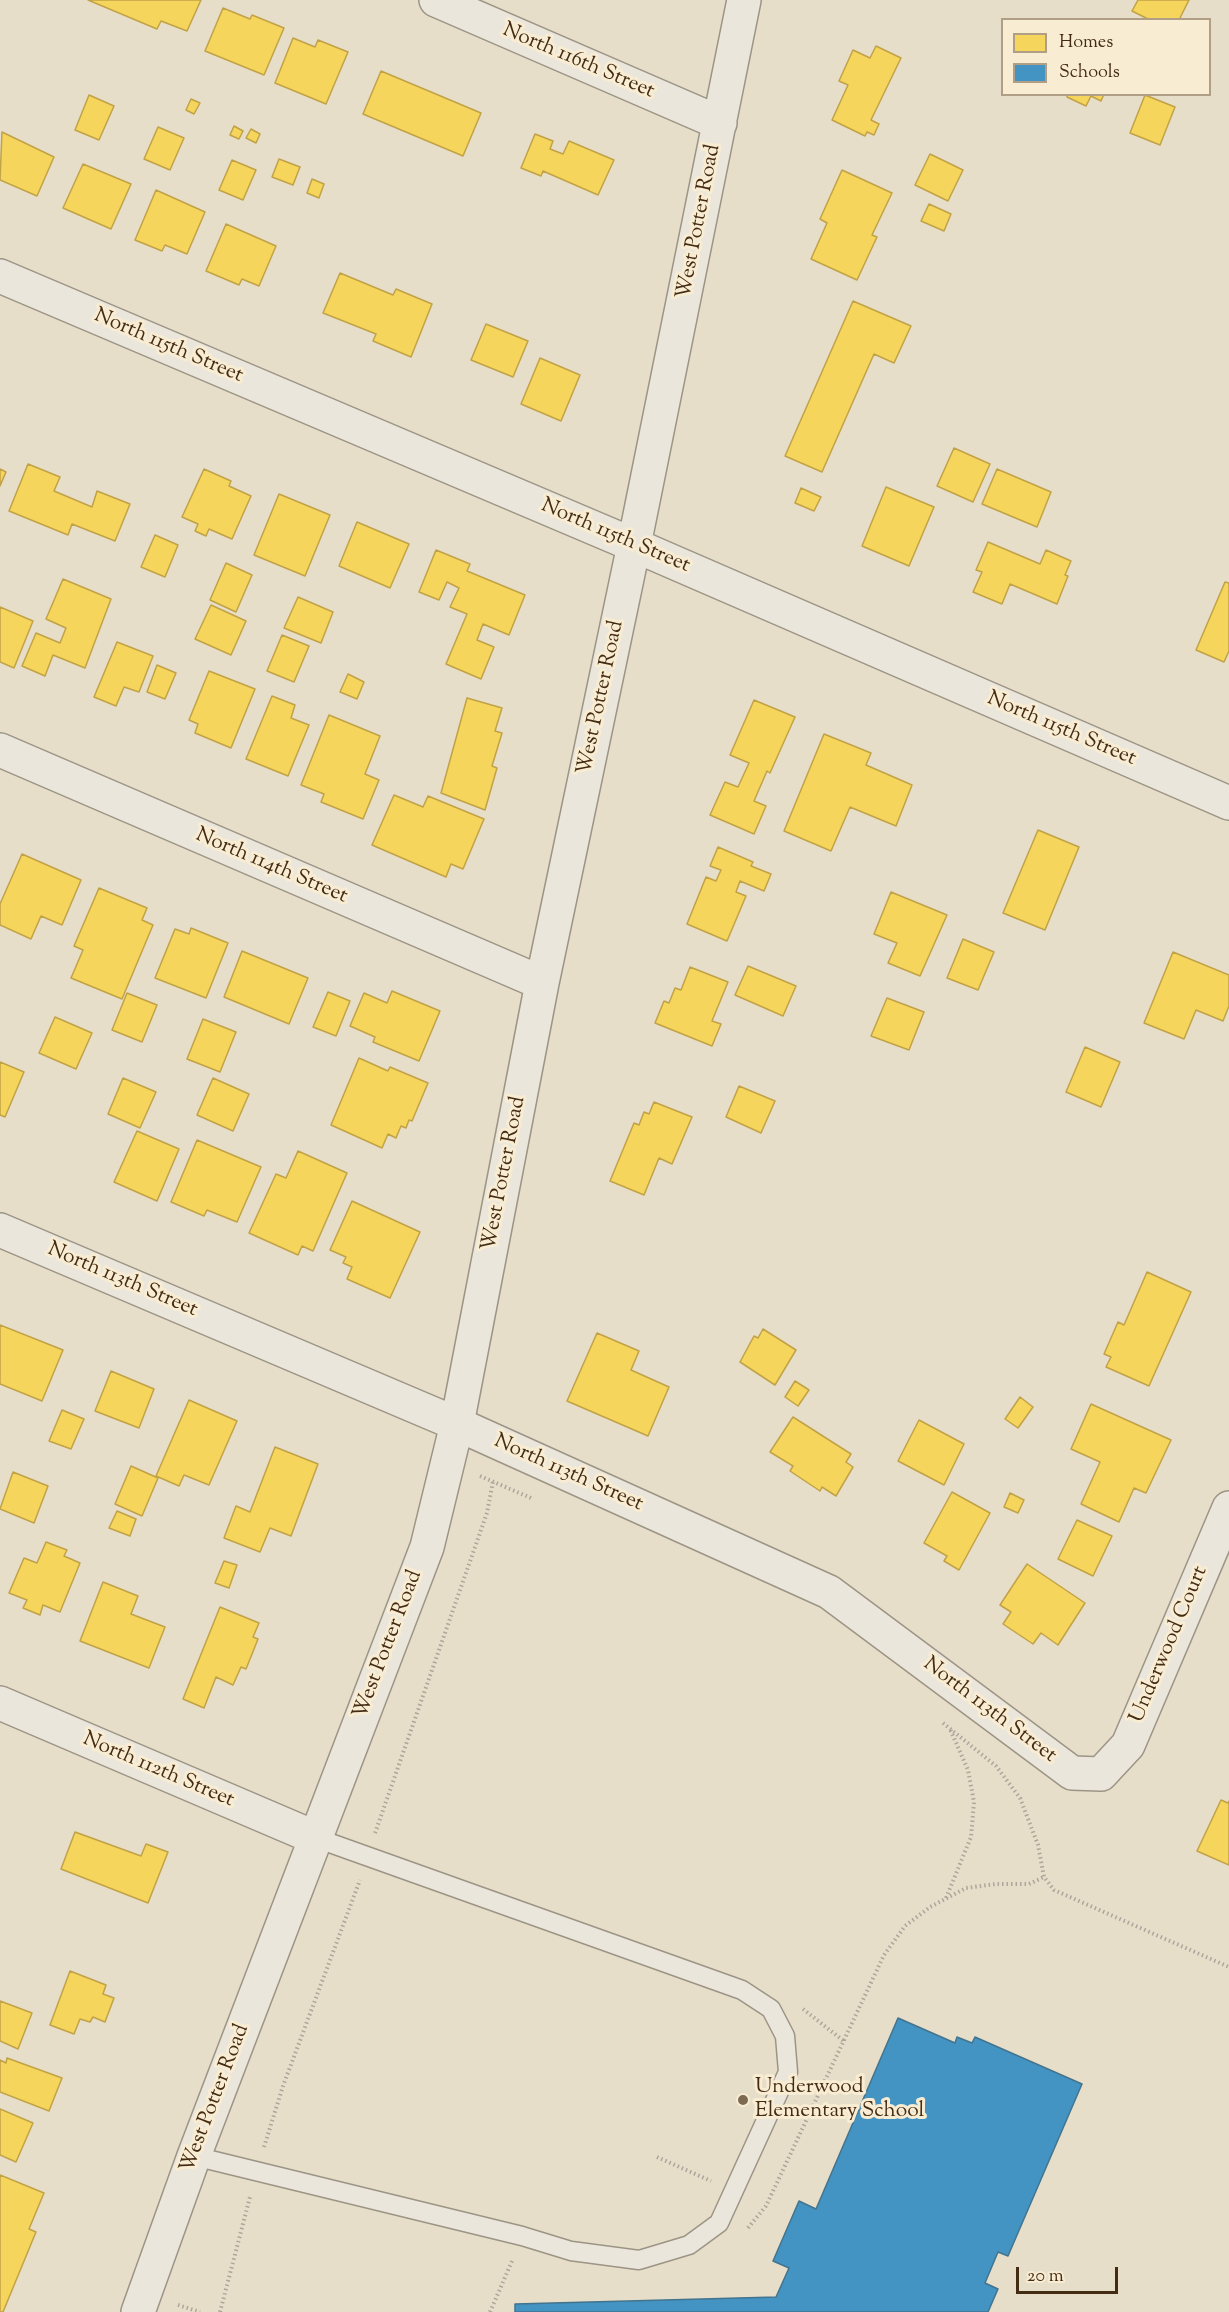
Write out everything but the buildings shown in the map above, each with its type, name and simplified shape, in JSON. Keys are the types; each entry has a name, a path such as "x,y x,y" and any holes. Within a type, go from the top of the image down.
{"street":[{"name":"North 116th Street","path":"436,0 720,123"},
{"name":"West Potter Road","path":"138,2312 194,2156 427,1547 457,1424 542,983 634,545 744,0"},
{"name":"North 115th Street","path":"0,276 634,545 1229,803"},
{"name":"North 114th Street","path":"0,750 542,983"},
{"name":"North 113th Street","path":"0,1230 457,1424 829,1592 1072,1773 1101,1774"},
{"name":"Underwood Court","path":"1101,1774 1128,1745 1229,1508"},
{"name":"North 112th Street","path":"0,1703 316,1838"}],"lane":[{"path":"194,2156 522,2236 571,2251 639,2260 689,2245 719,2223 788,2072 785,2036 771,2009 742,1990 316,1838"}],"path":[{"path":"220,2312 257,2170 283,2086 368,1857 487,1513 493,1481 536,1500"},
{"path":"942,1722 996,1766 1020,1798 1038,1845 1044,1877 1054,1890 1229,1967"},
{"path":"945,1899 971,1837 974,1802 969,1770 950,1729"}],"place":[{"name":"Underwood Elementary School","path":"743,2100"}]}
